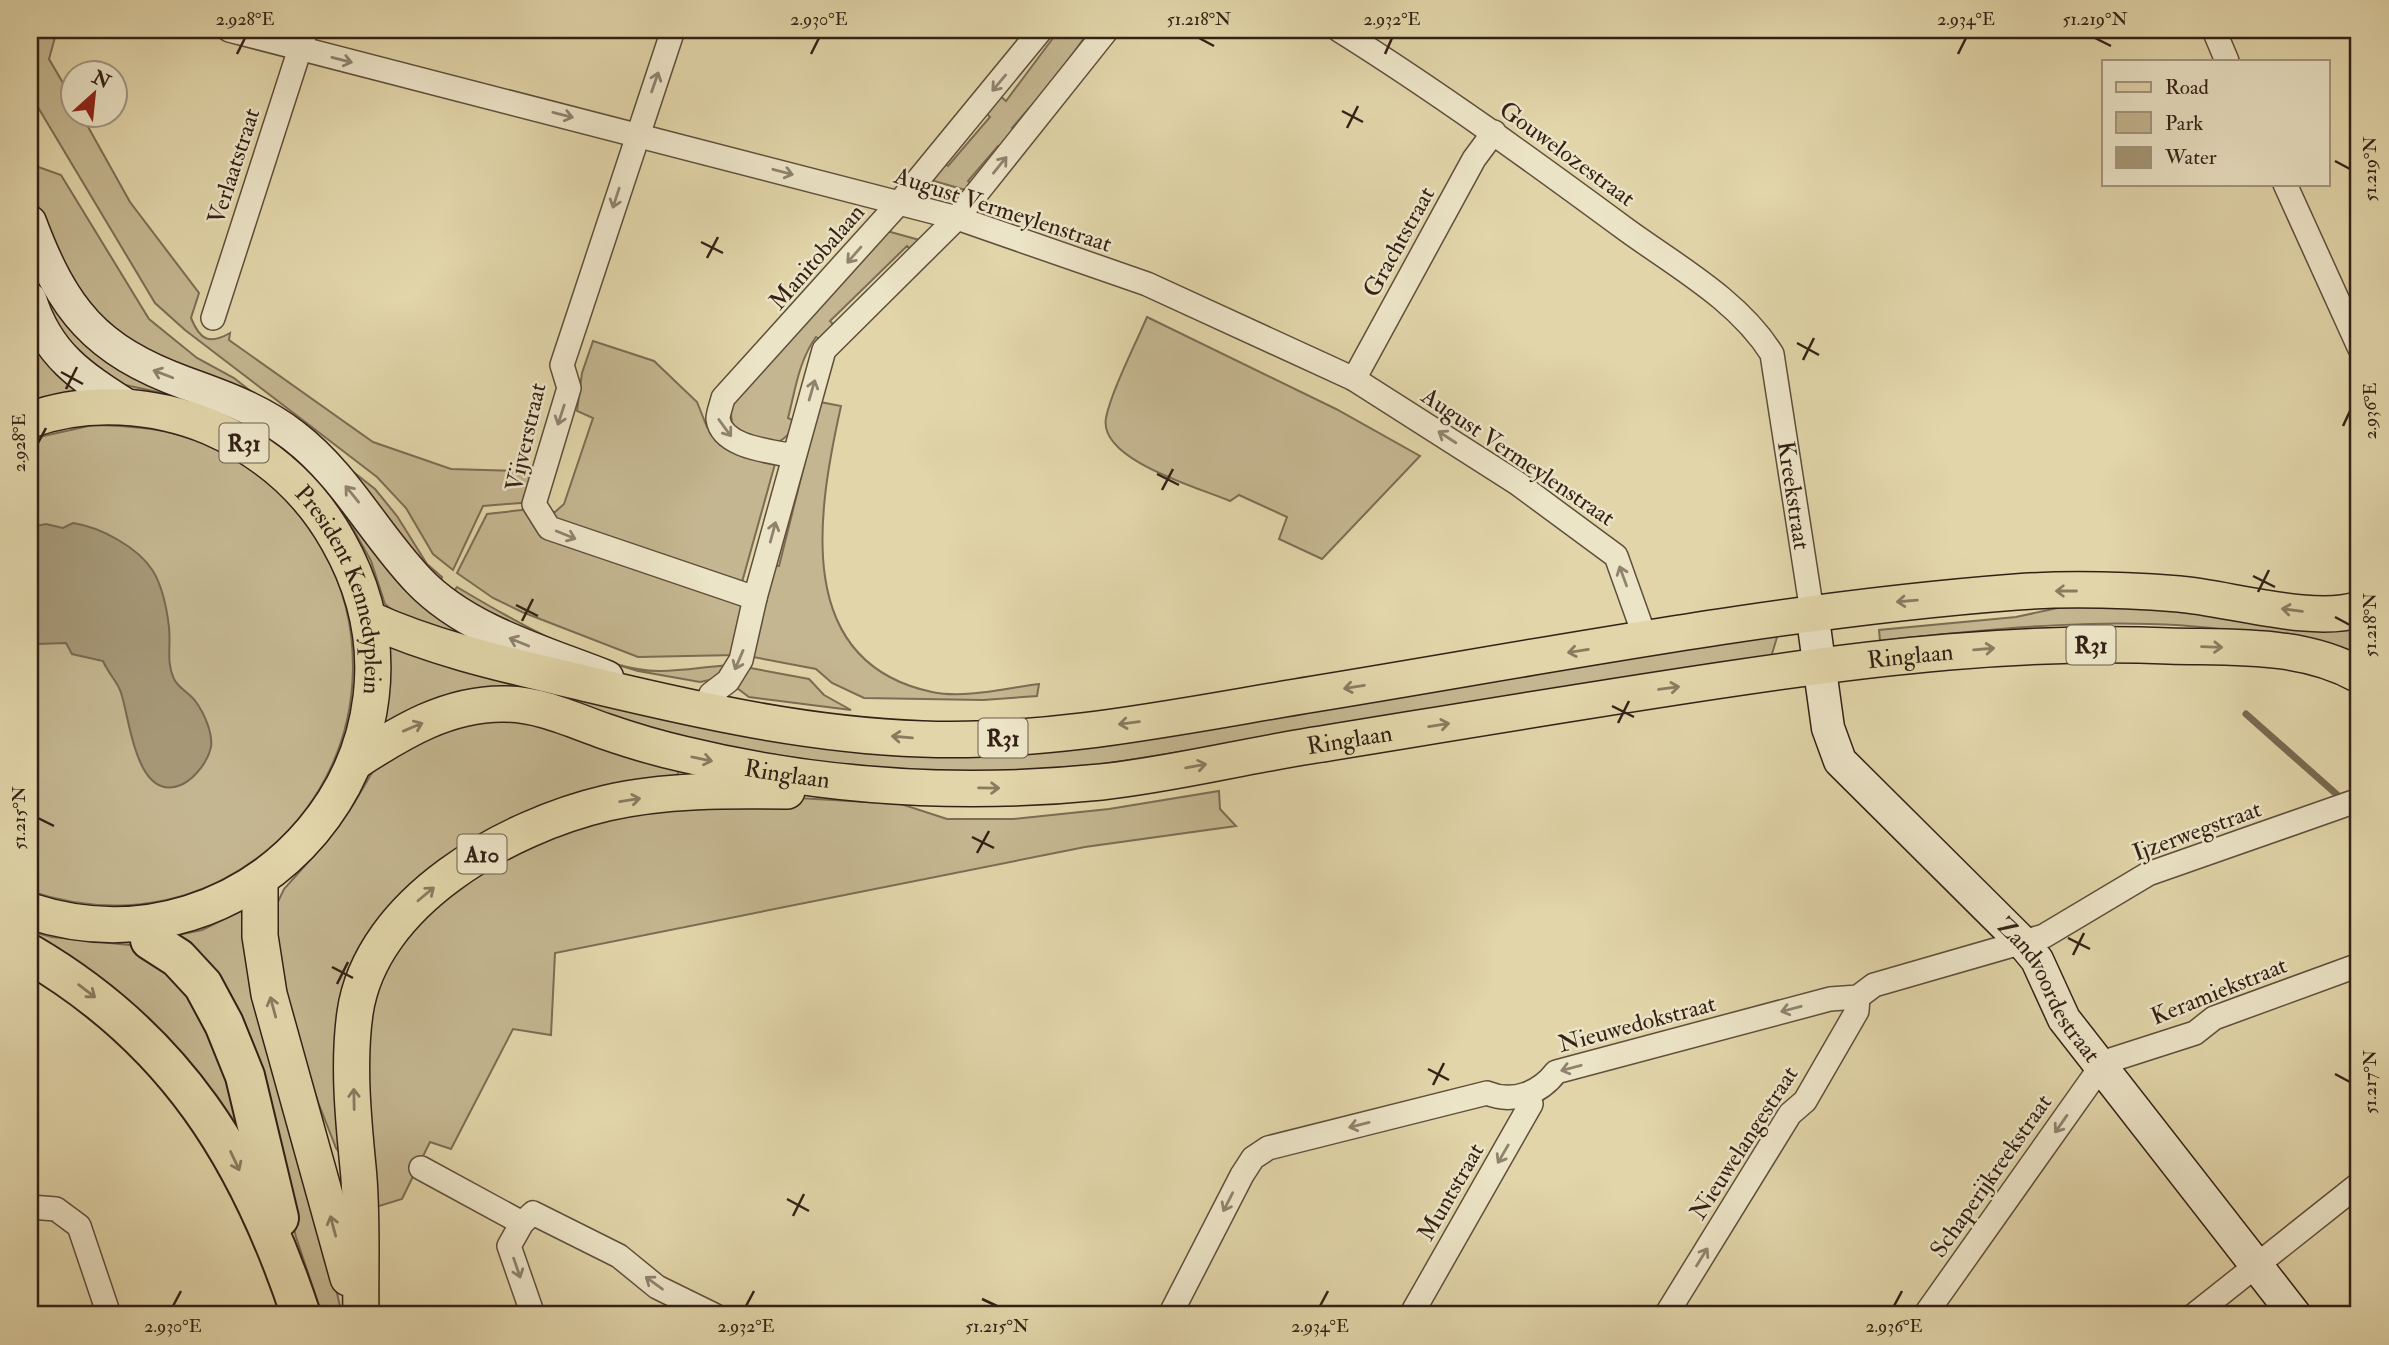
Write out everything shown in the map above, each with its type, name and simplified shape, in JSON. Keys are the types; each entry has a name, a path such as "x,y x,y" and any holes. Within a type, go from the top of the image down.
{"highway":[{"path":"133,933 178,958 203,985 224,1024 245,1076 278,1212 280,1251"},
{"path":"30,954 72,979 117,1014 158,1052 191,1092 227,1145 280,1251 301,1315"}],"main road":[{"path":"30,222 55,284 74,312 110,345 152,370 228,397 294,436 323,461 354,496 420,582 462,613 508,638 621,683 648,699"},
{"path":"30,299 45,335 63,361 129,407"},
{"name":"President Kennedyplein","path":"30,421 85,408 129,407 186,417 239,439 285,472 324,514 352,564 369,619 373,667 370,704 355,762 331,808 299,848 260,881 215,906 133,933 61,921 30,911"},
{"name":"Ringlaan","path":"369,619 413,638 519,668 703,712 764,724 921,739 1015,737 1145,721 1812,612 2052,591 2179,594 2298,612 2348,614 2359,609"},
{"name":"Kreekstraat","path":"1812,612 1819,666"},
{"name":"Ringlaan","path":"355,762 407,728 458,710 507,704 555,714 680,754 772,774 860,785 1010,788 1105,782 1644,691 1871,658 2011,646 2134,644 2261,649 2307,654 2359,675"},
{"name":"Zandvoordestraat","path":"1819,666 1828,728 1840,761 2037,960 2064,1019 2295,1315"},
{"name":"A10","path":"360,1315 354,1100 355,1012 363,983 380,949 411,906 473,859 568,813 653,796 835,791 860,785"},
{"name":"A10","path":"260,881 260,936 269,995 360,1315"}],"street":[{"name":"August Vermeylenstraat","path":"229,30 302,40 637,134 957,218 1147,284 1354,380 1517,483 1616,556 1646,640"},
{"name":"Vijverstraat","path":"673,30 562,365 569,388 534,504 549,528 755,598"},
{"name":"Manitobalaan","path":"793,456 740,443 725,433 718,419 723,398 899,203 1041,30"},
{"path":"703,712 711,694 728,681 741,660 755,598 824,349 957,218 1107,30"},
{"name":"Gouwelozestraat","path":"1339,30 1494,132 1719,298 1756,330"},
{"path":"2214,30 2228,60"},
{"name":"Verlaatstraat","path":"212,318 302,40"},
{"name":"Grachtstraat","path":"1354,380 1474,159 1494,132"},
{"path":"2286,186 2359,347"},
{"name":"Kreekstraat","path":"1756,330 1772,354 1812,612"},
{"name":"Ijzerwegstraat","path":"2022,943 2044,936 2148,874 2359,800"},
{"name":"Nieuwedokstraat","path":"1528,1094 1545,1087 1556,1072 1830,999 1858,997 1874,985 2022,943"},
{"name":"Keramiekstraat","path":"2100,1068 2111,1060 2195,1033 2214,1018 2359,965"},
{"name":"Nieuwelangestraat","path":"1666,1315 1790,1114 1805,1101 1857,1011 1858,997"},
{"name":"Schaperijkreekstraat","path":"1925,1315 2100,1068"},
{"path":"1170,1315 1242,1175 1254,1158 1268,1148 1487,1093 1501,1099 1528,1094"},
{"name":"Muntstraat","path":"1411,1315 1531,1104 1528,1094"},
{"path":"421,1168 522,1223"},
{"path":"2193,1315 2359,1184"},
{"path":"30,1207 56,1209 79,1226 110,1315"},
{"path":"533,1315 509,1246 522,1223 533,1213 619,1256 657,1287 713,1315"}],"green space":[{"path":"30,30 57,30 49,59 60,78 60,130 90,130 130,202 199,293 191,318 202,336 216,339 230,333 229,340 373,442 451,469 521,471 539,466 533,502 483,506 453,570 433,554 406,508 377,477 185,330 155,303 30,94"},
{"path":"1059,30 1090,30 1055,78 1044,103 1038,98 1012,128 1018,134 1004,150 998,146 968,181 973,186 969,191 927,179 942,162 948,166 990,117 985,112 999,95 1006,101"},
{"path":"30,164 61,175 149,319 197,358 234,378 375,489 397,516 427,564 442,577 440,585 354,481 111,333 66,284 30,183"},
{"path":"887,231 923,241 911,250 907,246 830,321 834,325 821,340 816,337 798,376 788,418 794,421 787,435 774,444 747,438 732,424 730,404"},
{"path":"30,246 82,331 286,440 480,643 403,619 385,604 371,561 346,516 318,478 262,431 230,414 180,397 107,381 85,368 37,295 30,271"},
{"path":"1147,317 1336,409 1420,456 1322,559 1279,539 1287,517 1239,495 1230,501 1175,480 1134,459 1118,447 1108,433 1106,418 1109,407"},
{"path":"30,319 86,390 30,402"},
{"path":"593,341 654,361 697,402 707,427 720,445 775,464 737,600 742,606 736,655 638,657 522,612 493,598 457,573 487,514 531,509 555,512 564,504 593,418 577,411 582,373"},
{"path":"820,402 841,406 826,490 823,534 825,577 835,616 855,649 887,675 932,692 972,694 1039,684 1037,696 983,700 864,698 832,683 816,669 753,657 774,566 779,566"},
{"path":"93,425 167,432 202,442 235,458 288,501 325,553 347,611 353,672 344,733 319,789 279,839 224,879 201,890 153,903 79,903 30,891 30,439"},
{"path":"457,587 556,641 609,662 555,646 452,594"},
{"path":"2081,603 2351,623 2350,655 2235,631 2148,624 2058,625 1880,641 1879,630 2016,617"},
{"path":"1778,634 1771,657 1073,769 966,773 873,770 666,738 566,704 383,727 389,686 389,643 908,753"},
{"path":"613,663 661,671 732,665 714,679 700,682 638,671"},
{"path":"745,667 809,679 824,695 851,710 749,697 733,685"},
{"path":"522,716 680,763 676,783 627,788 385,924 347,1163 336,1148 318,1102 295,1028 272,937 276,906 284,889 327,841 353,805 373,771 422,731"},
{"path":"1219,791 1220,809 1236,826 1085,847 555,953 551,1035 513,1029 451,1149 430,1142 402,1199 376,1207 363,1045 388,954 446,889 570,823 764,796 901,804 947,819 1013,819 1109,809"},
{"path":"245,909 342,1315 322,1315 296,1237 256,1076 173,936 202,930"},
{"path":"30,931 52,937 139,946 195,989 249,1144 30,942"}],"water":[{"path":"73,523 95,529 128,546 146,562 159,584 168,620 172,673 176,682 199,707 211,736 211,747 204,763 197,773 183,784 167,787 155,783 145,771 132,739 120,690 103,661 72,654 66,643 37,644 30,636 30,527 46,524 63,528"}],"waterway":[{"path":"2246,714 2343,800"}]}
